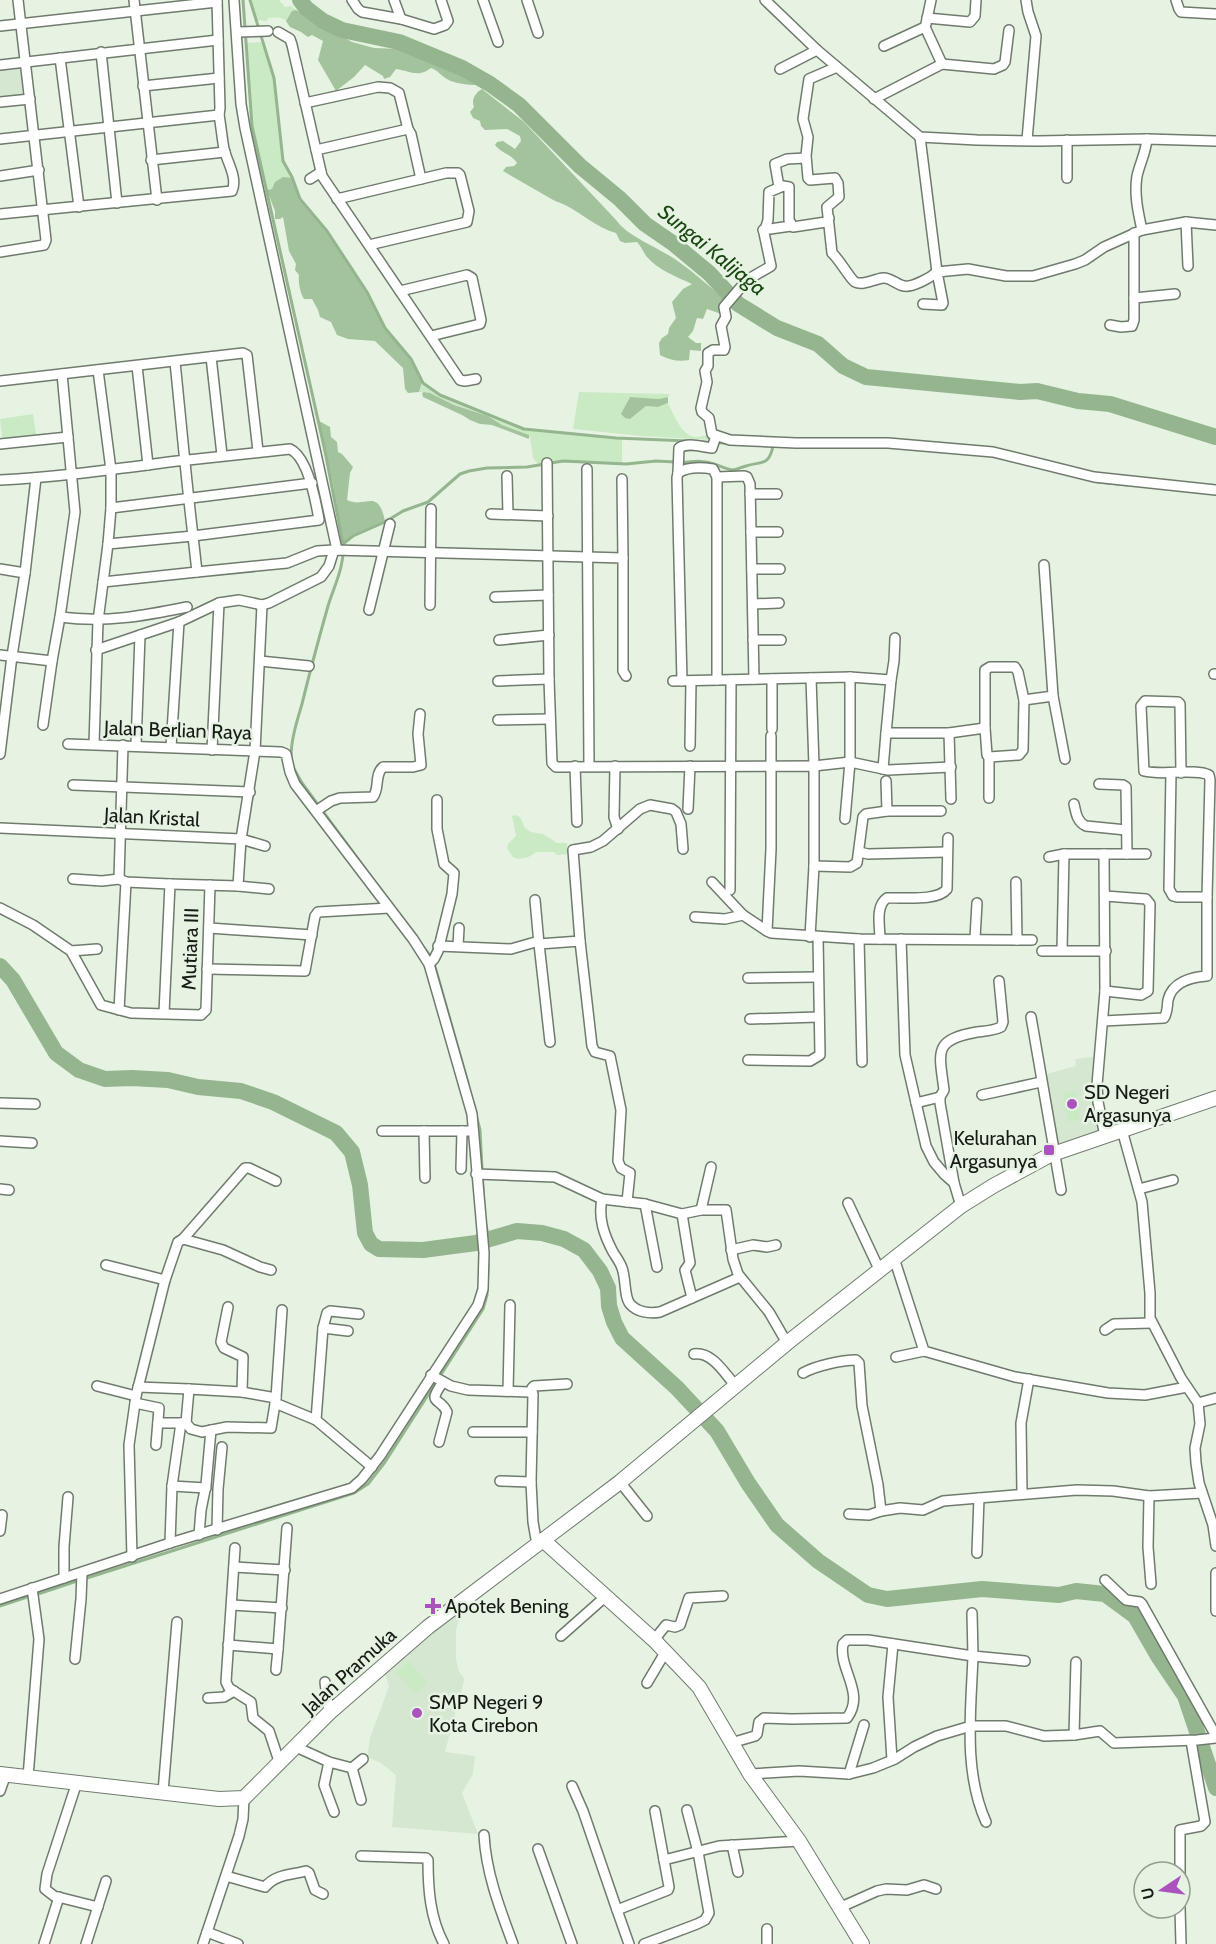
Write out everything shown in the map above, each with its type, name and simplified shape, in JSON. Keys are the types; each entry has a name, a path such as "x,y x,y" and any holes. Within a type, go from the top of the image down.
{"street":[{"path":"0,252 46,243 18,0"},
{"path":"134,0 157,200"},
{"path":"96,650 179,622 219,603 239,600 262,605 270,603 321,577 339,551 245,128 241,104 240,32 234,0"},
{"path":"352,0 362,12 434,28 445,25 448,21 441,0"},
{"path":"394,0 401,19"},
{"path":"483,0 498,42"},
{"path":"527,0 538,33"},
{"path":"765,0 817,50 920,137 977,140 1216,141"},
{"path":"931,0 926,22 942,64"},
{"path":"884,46 926,22 970,22 975,16 976,0"},
{"path":"1026,0 1036,36 1027,140"},
{"path":"1176,0 1181,12 1216,14"},
{"path":"0,26 217,1 219,115 234,186 232,191 157,200 43,208 0,214"},
{"path":"874,99 942,64 994,69 1000,67 1006,57 1009,30"},
{"path":"240,32 270,31 290,39 321,172 462,381 476,379"},
{"path":"0,65 218,40"},
{"path":"780,69 817,50"},
{"path":"101,52 117,203"},
{"path":"60,57 79,207"},
{"path":"837,67 809,80 803,119 808,137 806,158 809,180 835,178 838,180 839,197 828,205 832,253 855,282 862,283 886,278 909,286 928,279 937,272 968,269 1006,276 1033,276 1085,260 1104,247 1138,231 1186,222 1216,225"},
{"path":"143,86 219,78"},
{"path":"305,103 378,87 390,88 399,93 421,179"},
{"path":"0,102 30,99"},
{"path":"0,139 219,115"},
{"path":"316,150 408,129"},
{"path":"920,137 943,303 942,305 923,304"},
{"path":"1110,325 1132,326 1134,320 1138,231 1136,191 1147,139"},
{"path":"1067,140 1067,178"},
{"path":"151,160 225,152"},
{"path":"779,187 775,164 787,159 806,158"},
{"path":"0,176 39,170"},
{"path":"310,179 321,172"},
{"path":"337,198 446,173 459,173 462,177 469,211 468,220 369,245"},
{"path":"715,440 709,418 701,408 707,382 705,370 708,366 708,353 713,350 724,350 721,326 726,317 724,307 747,280 771,266 764,230 768,220 768,193 779,187 789,186 790,189 789,220 791,226"},
{"path":"764,230 824,222 829,218"},
{"path":"1186,222 1188,266"},
{"path":"400,291 467,275 472,279 480,324 431,336"},
{"path":"1134,298 1175,294"},
{"path":"0,381 243,353 247,355 258,451"},
{"path":"211,357 222,455"},
{"path":"175,362 197,572"},
{"path":"137,366 148,465"},
{"path":"94,744 98,621 111,508 111,470 98,370"},
{"path":"43,725 75,512 62,374"},
{"path":"0,444 68,437"},
{"path":"690,746 682,681 678,454 682,446 697,445 711,448 715,440"},
{"path":"715,440 888,443 993,452 1094,477 1216,490"},
{"path":"0,480 72,475 258,451 293,450 312,483 319,520"},
{"path":"547,463 550,719 552,763 556,767 814,766 850,762 883,769 951,767"},
{"path":"678,473 688,468 704,467 713,469 717,477 717,680"},
{"path":"587,469 589,766"},
{"path":"507,476 508,514"},
{"path":"717,477 747,477 750,484 754,679"},
{"path":"0,754 36,478"},
{"path":"622,479 623,671 626,676"},
{"path":"111,508 312,483"},
{"path":"750,494 777,494"},
{"path":"430,605 431,509"},
{"path":"491,514 548,516"},
{"path":"108,544 193,536 330,518"},
{"path":"369,610 390,524"},
{"path":"751,532 778,532"},
{"path":"103,582 287,563 317,551 623,558"},
{"path":"1044,565 1053,696 1065,759"},
{"path":"0,569 25,573"},
{"path":"752,569 780,569"},
{"path":"495,597 548,595"},
{"path":"212,750 219,603"},
{"path":"753,604 779,603"},
{"path":"238,885 241,839 255,751 262,605"},
{"path":"60,617 98,621 142,616 187,607"},
{"path":"171,747 179,622"},
{"path":"136,746 140,635"},
{"path":"500,640 549,635"},
{"path":"883,769 895,638"},
{"path":"753,640 781,640"},
{"path":"0,655 52,661"},
{"path":"260,661 309,666"},
{"path":"989,757 1022,753 1024,700 1015,667 990,667 985,670 985,728 989,757 989,798"},
{"path":"682,681 850,677 891,680"},
{"path":"845,819 850,762 850,677"},
{"path":"767,931 771,849 772,678"},
{"path":"748,1060 810,1061 820,1055 818,977 814,937 814,766 811,678"},
{"path":"498,681 549,679"},
{"path":"730,890 731,680"},
{"path":"1024,700 1053,696"},
{"path":"1103,1021 1164,1018 1172,991 1194,977 1212,976 1207,897 1209,775 1204,773 1176,773 1144,771 1142,767 1141,706 1145,701 1178,702 1180,704 1176,773 1169,889 1173,896 1177,897 1207,897"},
{"path":"420,714 417,734 421,765 383,767 378,774 376,793 373,797 340,798 318,809 429,964 472,1114 461,1169"},
{"path":"498,720 550,719"},
{"path":"886,734 949,733 985,728"},
{"path":"949,733 951,799"},
{"name":"Jalan Berlian Raya","path":"68,744 281,752 286,754 295,784 318,809"},
{"path":"119,1010 123,881 120,834 123,745"},
{"path":"575,766 577,822"},
{"path":"615,766 614,817 618,829"},
{"path":"688,809 690,766"},
{"path":"886,781 887,811"},
{"path":"1100,784 1126,787 1126,854"},
{"path":"73,785 250,792"},
{"path":"429,964 434,959 438,946 452,894 454,873 444,864 437,829 436,800"},
{"path":"1074,804 1077,816 1086,826 1126,830"},
{"path":"627,1202 630,1173 621,1168 618,1161 620,1106 610,1056 595,1052 591,1046 579,940 573,850 591,848 618,829 640,809 650,805 672,809 676,812 681,824 682,849"},
{"path":"814,866 850,867 857,863 863,817 870,812 941,812"},
{"name":"Jalan Kristal","path":"0,828 241,839 265,846"},
{"path":"880,939 880,910 884,899 938,896 944,892 948,838"},
{"path":"859,852 864,854 947,852"},
{"path":"1049,857 1064,854 1146,854"},
{"path":"1062,950 1064,854"},
{"path":"1104,854 1105,991 1097,1085 1105,1136"},
{"path":"74,879 238,885 269,889"},
{"path":"712,882 743,915 775,934 859,939 1032,940"},
{"path":"1016,882 1017,940"},
{"path":"0,908 33,925 71,951 80,964 99,1004 131,1013 164,1013 170,884"},
{"name":"Mutiara III","path":"164,1013 204,1014 206,1010 210,885"},
{"path":"1105,896 1146,899 1150,904 1148,991 1141,994 1105,991"},
{"path":"535,900 550,1042"},
{"path":"975,938 977,903"},
{"path":"207,969 305,971 315,916 321,911 389,908"},
{"path":"695,917 725,919 743,915"},
{"path":"525,917 536,917"},
{"path":"209,928 312,935"},
{"path":"458,946 459,928"},
{"path":"859,939 862,1062"},
{"path":"901,939 903,1044 923,1136 929,1153 954,1183"},
{"path":"438,946 511,949 539,943 579,940"},
{"path":"71,951 97,949"},
{"path":"1042,951 1106,951"},
{"path":"748,978 818,977"},
{"path":"961,1206 954,1183 940,1103 944,1090 941,1065 943,1046 957,1036 1002,1026 999,981"},
{"path":"750,1019 819,1017"},
{"path":"1031,1017 1061,1190"},
{"path":"982,1095 1041,1082"},
{"path":"916,1103 940,1097"},
{"name":"Jalan Pramuka","path":"244,1798 329,1713 428,1627 620,1482 787,1343 961,1206 1032,1164 1054,1154 1216,1098"},
{"path":"0,1102 35,1104"},
{"path":"1122,1130 1142,1202 1150,1293 1149,1313 1152,1323 1198,1403 1200,1424 1195,1452 1197,1474 1213,1514 1216,1546"},
{"path":"382,1131 468,1131"},
{"path":"424,1131 424,1178"},
{"path":"0,1599 170,1543 347,1490 358,1484 437,1378 481,1299 484,1252 480,1174 468,1131"},
{"path":"0,1141 32,1143"},
{"path":"701,1210 711,1167"},
{"path":"132,1557 129,1445 136,1395 165,1280 178,1242 245,1168 276,1181"},
{"path":"480,1174 555,1177 602,1199 645,1204 682,1214 701,1210 726,1210 734,1264 740,1277 769,1312 787,1343"},
{"path":"1139,1189 1173,1180"},
{"path":"602,1199 600,1214 602,1226 607,1241 622,1266 626,1297 631,1306 653,1314 740,1277"},
{"path":"849,1203 879,1269"},
{"path":"645,1204 657,1267"},
{"path":"682,1214 690,1263 684,1270 692,1298"},
{"path":"183,1239 223,1250 272,1270"},
{"path":"731,1250 753,1245 766,1247 776,1245"},
{"path":"894,1258 924,1351"},
{"path":"106,1265 165,1280"},
{"path":"508,1391 510,1305"},
{"path":"228,1307 220,1342 224,1348 243,1357 242,1392"},
{"path":"158,1423 184,1423 193,1430 227,1427 270,1428 275,1400 282,1310"},
{"path":"316,1419 323,1328 328,1312 359,1314"},
{"path":"1105,1330 1114,1324 1152,1323"},
{"path":"323,1328 348,1331"},
{"path":"896,1357 924,1351 1029,1379 1107,1393 1145,1395 1187,1387"},
{"path":"694,1354 702,1353 709,1356 731,1391"},
{"path":"803,1373 817,1367 849,1361 856,1360 859,1363 862,1406 881,1511"},
{"path":"437,1378 451,1386 468,1390 532,1393"},
{"path":"437,1378 436,1402 445,1408 447,1414 439,1442"},
{"path":"1022,1493 1022,1423 1029,1379"},
{"path":"567,1384 532,1388 534,1397 531,1482 534,1522 541,1543 654,1640 699,1687 750,1774 799,1841 862,1944"},
{"path":"97,1386 136,1395 159,1408 156,1445"},
{"path":"136,1395 189,1389 242,1392 275,1400 316,1419 372,1467"},
{"path":"170,1543 172,1486 189,1389"},
{"path":"1198,1403 1216,1398"},
{"path":"199,1535 211,1430"},
{"path":"473,1432 532,1432"},
{"path":"217,1530 222,1448"},
{"path":"500,1481 531,1482"},
{"path":"620,1482 647,1516"},
{"path":"172,1486 206,1488"},
{"path":"849,1514 869,1515 897,1508 923,1510 943,1501 1022,1493 1077,1490 1113,1491 1149,1496 1203,1493"},
{"path":"1149,1496 1148,1546 1151,1584"},
{"path":"64,1578 68,1497"},
{"path":"977,1552 979,1498"},
{"path":"0,1531 2,1515"},
{"path":"276,1670 287,1528"},
{"path":"235,1548 226,1686 251,1702 253,1718 269,1731 280,1764"},
{"path":"234,1567 285,1570"},
{"path":"75,1659 82,1572"},
{"path":"1216,1573 1216,1611"},
{"path":"750,1774 799,1771 849,1774 892,1761 937,1736 971,1725 1006,1726 1044,1736 1100,1731 1114,1743 1194,1741 1215,1737 1142,1604 1126,1600 1105,1580"},
{"path":"28,1777 39,1639 32,1588"},
{"path":"654,1640 666,1624 675,1627 680,1625 689,1598 723,1596"},
{"path":"561,1636 605,1597"},
{"path":"232,1605 282,1608"},
{"path":"972,1614 972,1771 975,1791 986,1822"},
{"path":"163,1792 177,1622"},
{"path":"731,1743 755,1736 759,1722 764,1718 847,1718 853,1705 854,1693 842,1653 843,1644 847,1640 1025,1661"},
{"path":"892,1761 888,1697 893,1644"},
{"path":"228,1645 278,1649"},
{"path":"647,1683 666,1651"},
{"path":"1074,1735 1076,1662"},
{"path":"325,1682 329,1713"},
{"path":"208,1698 224,1697 234,1691"},
{"path":"849,1774 864,1725"},
{"path":"1180,1860 1180,1830 1200,1826 1205,1822 1194,1741"},
{"path":"296,1747 329,1762 352,1768"},
{"path":"352,1768 363,1759"},
{"path":"329,1762 324,1785 334,1812"},
{"path":"352,1768 361,1800"},
{"path":"0,1791 3,1774 217,1799 244,1798 242,1824 203,1944"},
{"path":"77,1782 47,1874 45,1889 54,1896 98,1907"},
{"path":"572,1786 629,1944"},
{"path":"644,1944 705,1920 709,1913 698,1852 687,1810"},
{"path":"617,1910 668,1890 655,1811"},
{"path":"484,1835 485,1855 490,1876 513,1944"},
{"path":"664,1860 719,1846 799,1841"},
{"path":"732,1845 738,1872"},
{"path":"538,1849 572,1944"},
{"path":"361,1856 426,1858 428,1860 428,1890 433,1914 444,1944"},
{"path":"226,1876 265,1887 279,1876 306,1872 309,1873 315,1890 323,1894"},
{"path":"86,1944 106,1881"},
{"path":"841,1907 886,1889 907,1890 924,1885 936,1889"},
{"path":"44,1944 59,1897"},
{"path":"1180,1920 1181,1944"},
{"path":"767,1929 767,1944"},
{"path":"207,1932 238,1944"}],"shaded area":[{"path":"20,67 23,96 0,98 0,68"},
{"name":"SD Negeri Argasunya","path":"1099,1056 1094,1082 1098,1131 1055,1146 1043,1075 1076,1066 1075,1059"},
{"name":"SMP Negeri 9 Kota Cirebon","path":"461,1609 456,1631 456,1659 464,1681 445,1752 475,1756 473,1774 462,1793 478,1834 392,1827 396,1775 381,1763 367,1757 370,1738 389,1686 385,1674"}],"green space":[{"path":"251,0 279,0 285,7 291,6 296,10 292,11 286,21 282,18 257,20"},
{"path":"296,10 352,42 374,48 401,49 443,66 476,85 461,84 450,80 431,68 422,73 396,69 390,77 384,79 383,76 365,65 336,91 318,60 323,41 312,35 308,37 290,27 286,21 292,11"},
{"path":"262,42 273,78 281,156 292,178 280,180 272,189 267,190 252,126 247,43"},
{"path":"482,89 524,122 622,227 679,262 727,301 724,315 707,309 703,319 697,318 693,331 688,337 696,343 701,343 701,351 690,350 689,360 685,361 660,355 659,343 668,334 676,318 672,302 683,289 692,284 657,266 647,257 637,242 620,241 616,233 603,228 503,171 506,167 517,163 495,145 503,141 515,149 521,141 520,136 507,129 485,130 480,121 473,118 470,112 474,107 473,99"},
{"path":"283,177 292,178 299,200 327,232 367,292 385,328 410,360 422,382 419,392 408,393 405,389 403,368 375,341 348,339 337,335 331,322 320,317 312,299 304,299 301,294 299,275 295,270 296,264 289,251 283,217 275,219 275,211 267,190 272,189 275,182"},
{"path":"422,382 440,395 524,430 622,439 622,463 570,461 538,464 533,458 530,437 526,434 427,392 419,392"},
{"path":"424,392 488,416 502,425 529,435 529,439 492,425 470,420 423,397"},
{"path":"579,392 670,394 668,397 659,399 630,397 627,405 630,419 646,406 658,407 668,403 686,433 696,437 710,435 712,440 573,429"},
{"path":"630,397 659,399 668,397 668,403 658,407 646,406 630,419 621,414"},
{"path":"33,414 37,440 3,445 0,419"},
{"path":"319,421 330,427 331,437 337,442 338,452 353,467 350,473 347,500 375,502 379,505 385,521 353,535 343,543 333,484"},
{"path":"512,816 520,817 525,828 531,832 543,834 557,843 567,843 568,854 536,852 525,858 513,857 507,848 516,836"},
{"path":"1075,1091 1080,1120 1068,1122 1063,1093"},
{"path":"409,1661 428,1683 415,1694 396,1672"}],"waterway":[{"path":"243,0 252,126 325,451 343,544"},
{"path":"250,0 274,78 283,161 300,199 327,231 367,292 385,328 411,359 423,383 440,395 524,429 616,438 688,441"},
{"name":"Sungai Kalijaga","path":"300,0 306,8 323,21 342,30 399,42 462,68 490,84 519,105 580,166 620,199 645,224 709,273 738,304 777,328 818,344 843,366 866,377 1020,392 1037,391 1078,401 1110,404 1216,437"},
{"path":"701,442 727,443"},
{"path":"681,463 706,462 734,470 763,462 769,457 773,446"},
{"path":"291,758 296,724 328,606 341,568 343,544 353,536 403,511 428,502 460,474 469,471 527,467 563,461 626,464 675,462"},
{"path":"1098,482 1128,485"},
{"path":"293,767 302,783 383,893"},
{"path":"421,944 432,958"},
{"path":"434,963 468,1083"},
{"path":"0,966 13,980 56,1053 79,1070 105,1079 168,1080 198,1087 241,1091 273,1102 336,1133 352,1152 360,1185 365,1233 371,1244 379,1249 423,1250 476,1243 517,1231 542,1233 564,1239 584,1250 600,1271 608,1288 609,1306 622,1338 677,1388 717,1431 748,1483 777,1525 818,1561 868,1595 887,1599 982,1589 1059,1595 1076,1591 1105,1594 1135,1616 1185,1696 1216,1788"},
{"path":"470,1092 480,1130 484,1207"},
{"path":"486,1225 489,1240 487,1248"},
{"path":"87,1578 354,1493 368,1484 385,1462 483,1309 487,1295 488,1264"},
{"path":"35,1595 77,1581"},
{"path":"0,1606 30,1596"}],"place":[{"name":"SD Negeri Argasunya","path":"1072,1104"},
{"name":"Kelurahan Argasunya","path":"1049,1150"},
{"name":"Apotek Bening","path":"433,1606"},
{"name":"SMP Negeri 9 Kota Cirebon","path":"417,1713"}]}
